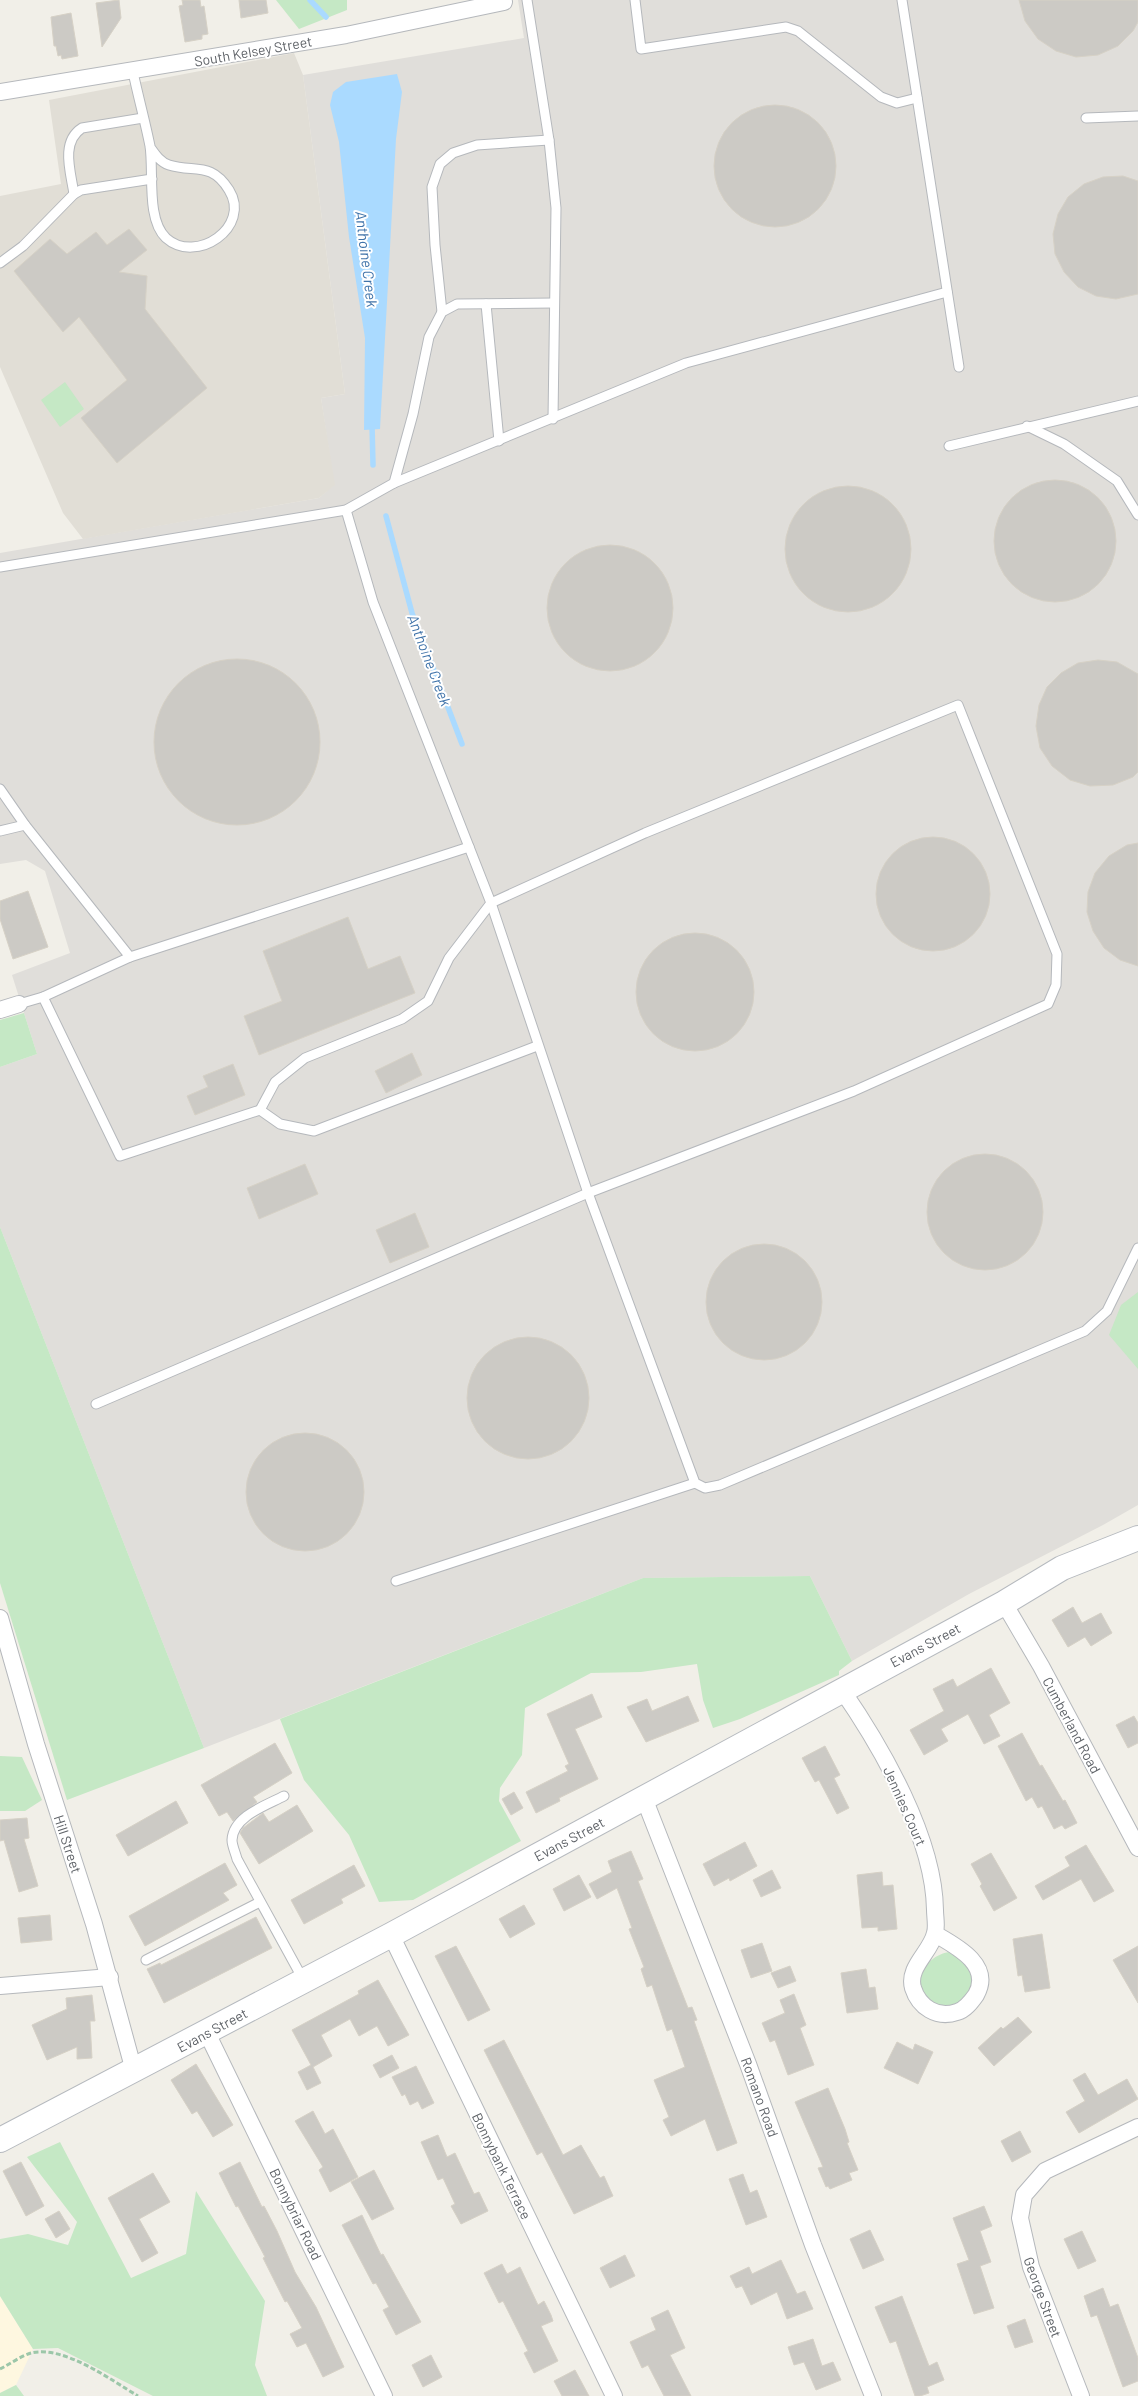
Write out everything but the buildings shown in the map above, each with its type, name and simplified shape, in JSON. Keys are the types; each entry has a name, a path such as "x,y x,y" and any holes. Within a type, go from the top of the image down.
{"street":[{"name":"South Kelsey Street","path":"0,92 133,72 346,35 504,2"},
{"path":"0,1010 18,1004"},
{"name":"Evans Street","path":"0,2140 207,2033 390,1935 1004,1602 1062,1568 1138,1538"},
{"name":"Cumberland Road","path":"1004,1602 1041,1666 1138,1848"},
{"name":"Hill Street","path":"0,1618 36,1744 110,1977 134,2071"},
{"name":"Jennies Court","path":"842,1690 868,1727 910,1811 923,1844 935,1894 935,1934 915,1969 912,1986 919,2002 937,2014 957,2012 971,2003 978,1991 980,1975 972,1959 935,1934"},
{"name":"Romano Road","path":"644,1798 748,2064 813,2245 873,2396"},
{"name":"Bonnybank Terrace","path":"390,1935 614,2396"},
{"path":"0,1986 110,1977"},
{"name":"Bonnybriar Road","path":"207,2033 384,2396"},
{"name":"George Street","path":"1081,2396 1031,2267 1020,2218 1024,2195 1045,2171 1138,2127"}],"lane":[{"path":"527,0 549,140 556,208 553,419"},
{"path":"635,0 641,49 786,27 798,31 880,97 897,103 917,98"},
{"path":"902,0 958,367"},
{"path":"133,72 150,147 154,211 158,226 165,237 174,243 197,247 209,244 225,232 232,221 235,208 233,198 228,189 213,174 202,169 169,165 158,158 150,147"},
{"path":"1086,118 1138,116"},
{"path":"74,194 68,147 73,133 82,128 143,118"},
{"path":"394,483 413,414 429,337 442,312 432,187 440,164 453,153 477,145 549,140"},
{"path":"0,263 23,246 74,194 81,190 152,179"},
{"path":"0,568 346,510 394,483 686,363 947,292"},
{"path":"442,312 457,304 554,303"},
{"path":"486,304 499,441"},
{"path":"949,446 1138,401"},
{"path":"1027,426 1064,444 1117,480 1138,515"},
{"path":"346,510 373,602 491,903 537,1046 588,1193 695,1483 705,1488 720,1485 1085,1331 1107,1311 1138,1248"},
{"path":"43,997 120,1156 260,1110 275,1082 305,1058 402,1019 428,1001 449,958 491,903 645,833 958,705 1057,954 1056,985 1048,1004 854,1091 588,1193 96,1404"},
{"path":"0,789 25,825 130,957"},
{"path":"0,831 25,825"},
{"path":"18,1004 43,997 130,957 470,847"},
{"path":"260,1110 280,1124 314,1131 537,1046"},
{"path":"396,1580 695,1483"},
{"path":"284,1796 256,1811 236,1825 232,1840 237,1859 304,1981"},
{"path":"146,1960 260,1902"}],"path":[{"path":"0,2369 30,2353 45,2352 60,2355 138,2396"}],"shaded area":[{"path":"518,0 1138,0 1138,1505 969,1594 852,1661 810,1576 643,1578 204,1748 0,1227 0,1067 37,1054 12,975 70,953 45,871 26,860 0,864 0,553 319,498 334,485 321,398 345,394 303,75 524,38"},
{"path":"294,53 303,75 345,394 321,398 335,485 319,498 83,539 63,513 0,367 0,196 61,184 49,100"},
{"path":"0,2296 33,2349 16,2385 0,2393"}],"green space":[{"path":"276,0 347,0 347,10 299,29"},
{"path":"65,382 84,409 60,427 41,400"},
{"path":"24,1013 37,1054 0,1067 0,1020"},
{"path":"0,1227 204,1748 67,1800 0,1583"},
{"path":"1138,1292 1138,1369 1109,1335 1121,1305"},
{"path":"810,1576 852,1661 839,1671 839,1675 740,1719 713,1728 703,1700 697,1664 641,1672 591,1673 525,1708 522,1755 500,1788 499,1801 521,1841 413,1900 379,1902 349,1835 304,1780 280,1719 643,1578"},
{"path":"0,1756 22,1757 42,1800 25,1811 0,1811"},
{"path":"949,1952 958,1954 972,1966 973,1992 952,2007 933,2003 925,1996 921,1989 920,1981 922,1973 932,1959"},
{"path":"60,2142 131,2278 186,2254 196,2191 265,2301 255,2365 267,2396 153,2396 58,2348 33,2349 0,2296 0,2239 28,2234 68,2245 77,2222 27,2157"},
{"path":"16,2385 24,2396 0,2396 0,2393"}],"water":[{"path":"397,74 402,92 396,139 380,429 364,430 365,338 349,237 339,142 330,105 333,92 346,82"}],"waterway":[{"name":"Anthoine Creek","path":"310,0 326,17"},
{"name":"Anthoine Creek","path":"372,424 373,465"},
{"name":"Anthoine Creek","path":"386,516 412,613 462,744"}]}
